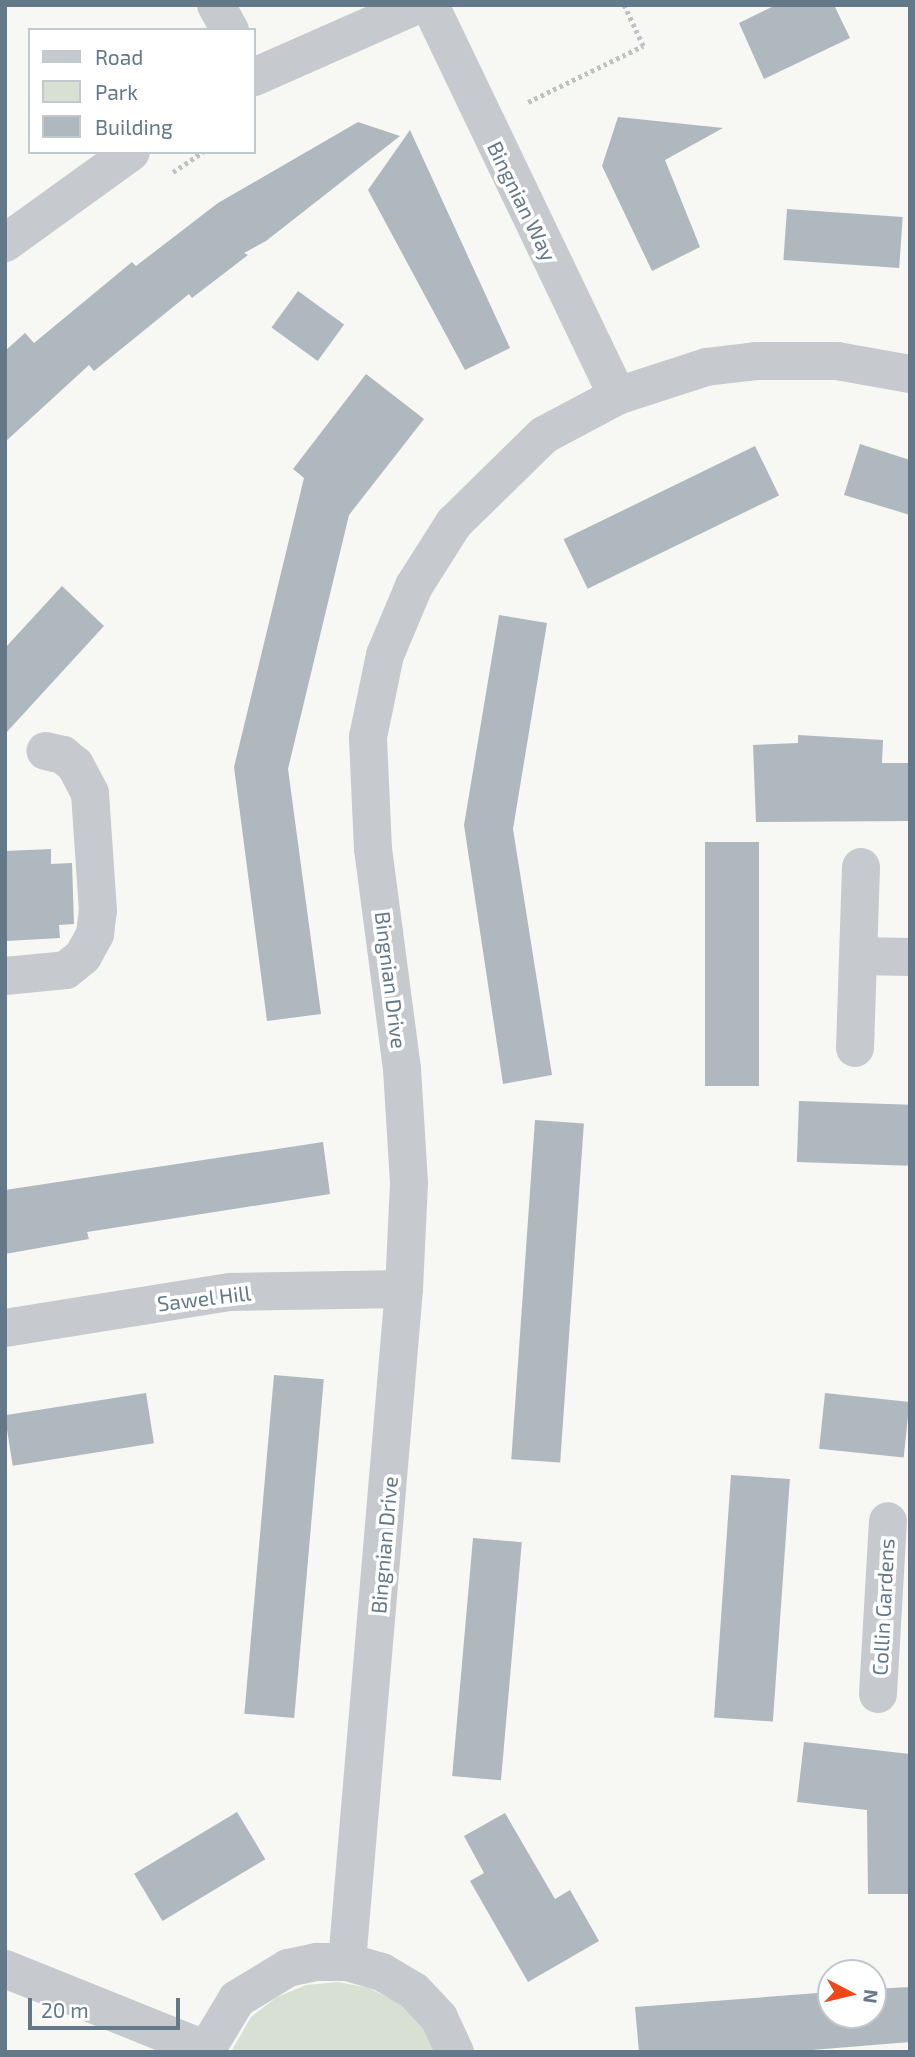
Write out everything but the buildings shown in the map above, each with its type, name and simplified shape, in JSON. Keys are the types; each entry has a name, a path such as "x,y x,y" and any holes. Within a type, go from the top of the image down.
{"street":[{"path":"216,5 229,28"},
{"path":"256,74 417,5"},
{"name":"Bingnian Way","path":"430,5 617,397"},
{"path":"5,243 128,154"},
{"name":"Bingnian Drive","path":"347,1962 404,1289 409,1183 402,1069 373,849 368,737 384,654 414,586 454,523 544,435 617,397 706,366 756,361 837,361 910,374"},
{"path":"5,976 66,970 83,956 95,934 98,911 90,793 75,765 63,755 45,751"},
{"path":"855,1048 861,867"},
{"path":"859,956 910,957"},
{"name":"Sawel Hill","path":"5,1328 231,1292 404,1289"},
{"name":"Collin Gardens","path":"878,1694 897,1607 888,1521"},
{"path":"5,1969 205,2051 237,1999 261,1981 288,1968 347,1962 382,1972 414,1991 439,2018 455,2052"}],"path":[{"path":"543,92 643,46 624,5"}],"green space":[{"path":"338,1982 369,1988 397,2002 421,2024 436,2052 231,2052 251,2017 277,1997 306,1985"}]}
